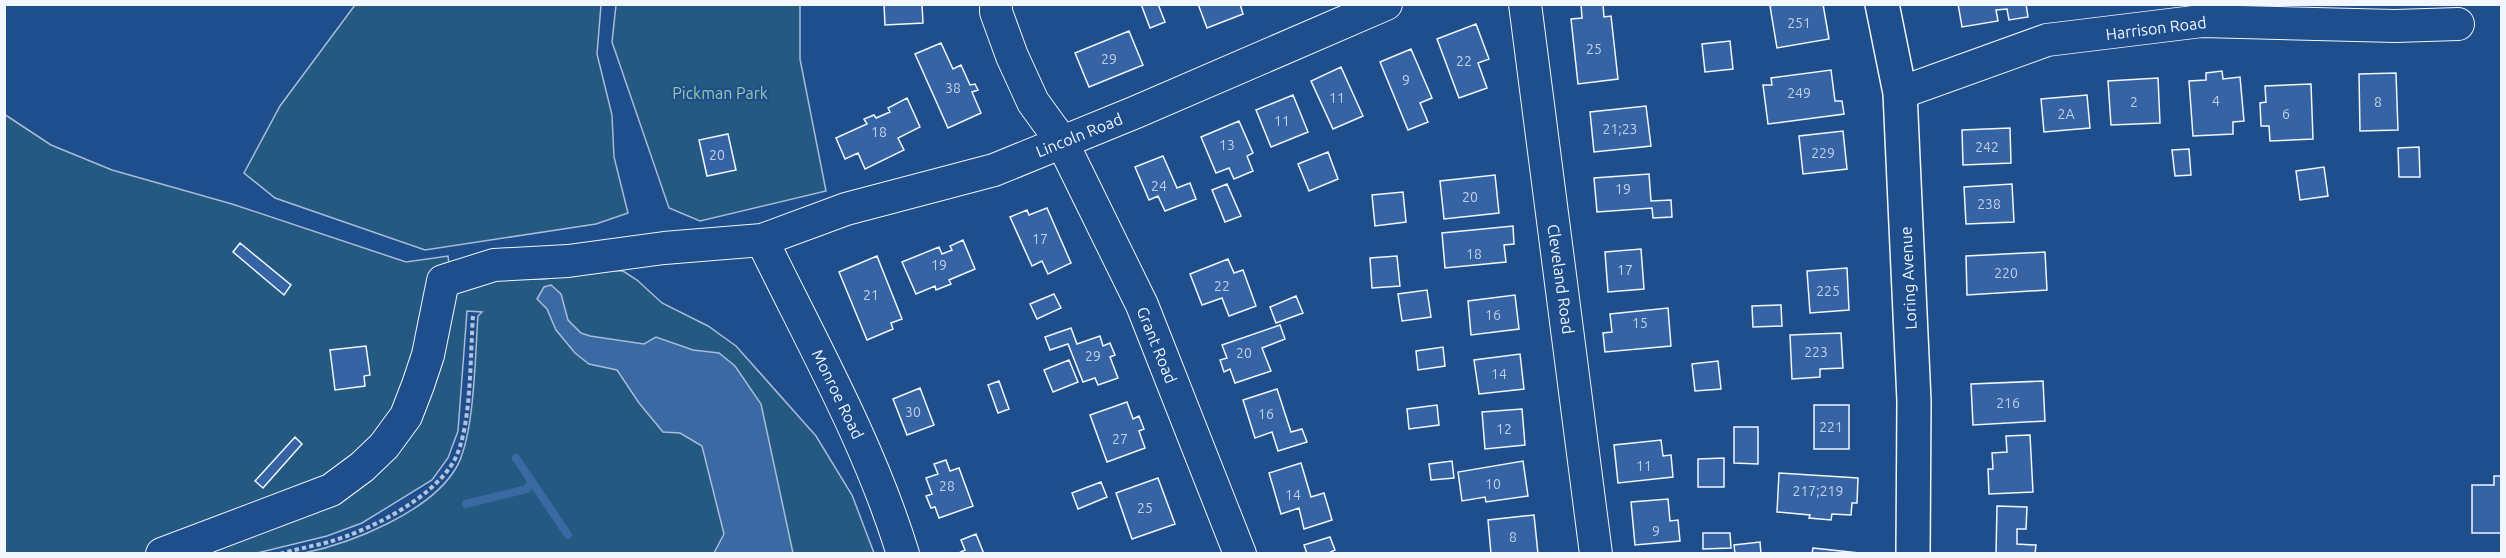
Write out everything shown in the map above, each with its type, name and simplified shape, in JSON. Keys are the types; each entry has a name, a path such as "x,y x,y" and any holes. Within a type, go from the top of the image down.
{"highway":[{"name":"Loring Avenue","path":"1882,4 1900,93 1914,401 1913,554"}],"street":[{"name":"Grant Road","path":"996,4 996,12 1012,56 1033,102 1062,142 1142,305 1240,554"},
{"name":"Lincoln Road","path":"162,554 331,490 384,446 406,416 428,355 443,281 494,265 568,261 664,248 762,240 846,209 994,170 1386,4"},
{"name":"Cleveland Road","path":"1525,4 1596,554"},
{"name":"Harrison Road","path":"1900,93 2047,40 2202,21 2395,26 2458,24"},
{"name":"Monroe Road","path":"762,240 863,444 889,509 903,554"}],"path":[{"path":"280,554 330,542 366,527 418,499 436,484 454,460 463,431 473,316"}],"green space":[{"path":"355,5 601,5 597,54 612,115 614,157 628,213 596,224 425,250 275,198 244,173 280,106"},
{"name":"Pickman Park","path":"616,5 800,5 800,59 826,191 700,221 669,208 612,42"},
{"path":"4,114 51,145 112,170 232,204 406,262 448,256 449,265 394,426 332,478 147,553 5,553"},
{"path":"606,270 623,271 637,280 662,303 708,326 736,346 816,436 852,495 874,553 304,553 344,542 409,512 444,484 456,468 462,454 471,416 478,316 482,312 467,311 458,431 448,458 432,480 362,523 327,536 257,553 193,554 372,478 448,287 488,279 544,279"}],"shaded area":[{"path":"551,285 561,294 568,320 581,333 644,344 656,337 693,350 719,353 735,366 761,404 793,553 714,553 724,534 702,446 680,433 663,432 639,403 617,370 589,364 575,353 556,330 547,309 537,299 544,287"}],"building":[{"path":"884,4 922,4 923,23 885,25"},
{"path":"1141,4 1158,4 1165,22 1150,28"},
{"path":"1198,4 1240,4 1243,14 1207,28"},
{"path":"1581,4 1603,4 1604,17 1611,16 1618,79 1578,84 1571,19 1582,18"},
{"path":"1823,4 1829,39 1777,48 1770,6"},
{"path":"1958,4 2026,4 2028,17 2009,20 2007,9 1996,10 1998,21 1962,27"},
{"path":"1476,24 1489,59 1478,63 1487,88 1459,98 1437,39"},
{"path":"1129,31 1143,65 1089,87 1075,53"},
{"path":"1730,41 1733,69 1705,72 1702,44"},
{"path":"941,43 953,69 961,65 970,85 975,84 978,90 972,92 981,113 948,128 915,54"},
{"path":"1411,49 1432,98 1420,103 1428,122 1408,130 1380,62"},
{"path":"1341,67 1363,116 1333,129 1311,81"},
{"path":"1831,70 1835,101 1842,101 1844,114 1768,124 1763,85 1772,85 1771,78"},
{"path":"2222,71 2223,79 2240,77 2244,121 2233,122 2233,134 2193,136 2189,81 2206,80 2206,73"},
{"path":"2396,73 2398,130 2360,131 2359,74"},
{"path":"2158,78 2160,123 2111,125 2108,81"},
{"path":"2311,84 2313,139 2270,141 2269,126 2261,126 2260,103 2266,102 2265,86"},
{"path":"1293,95 1308,132 1271,147 1256,110"},
{"path":"2087,95 2090,128 2044,132 2041,99"},
{"path":"907,98 920,127 898,138 904,150 865,169 858,153 845,159 836,138 867,124 864,119 874,115 876,118 890,112 888,108"},
{"path":"1646,106 1651,146 1594,152 1590,112"},
{"path":"1239,121 1253,153 1247,156 1253,171 1234,179 1229,168 1216,173 1201,137"},
{"path":"2010,128 2011,163 1963,165 1962,130"},
{"path":"1843,131 1847,169 1803,174 1799,136"},
{"path":"728,134 736,170 707,176 699,140"},
{"path":"2419,147 2420,177 2399,177 2398,148"},
{"path":"2189,149 2191,175 2175,176 2172,150"},
{"path":"1328,152 1338,179 1309,191 1298,164"},
{"path":"1163,156 1177,188 1190,183 1196,199 1165,211 1158,196 1149,200 1135,167"},
{"path":"2324,167 2328,196 2300,200 2296,171"},
{"path":"1649,174 1651,201 1671,200 1672,217 1653,218 1652,208 1597,212 1594,178"},
{"path":"1495,175 1499,213 1444,219 1440,181"},
{"path":"1227,184 1241,216 1225,222 1212,190"},
{"path":"2012,184 2014,222 1966,224 1964,187"},
{"path":"1403,192 1406,222 1375,226 1372,195"},
{"path":"1047,208 1071,263 1048,274 1042,261 1032,266 1010,217 1027,210 1029,215"},
{"path":"1513,226 1514,244 1504,245 1506,262 1445,268 1442,233"},
{"path":"963,240 975,269 949,280 951,284 936,290 935,286 916,294 902,262 939,247 942,254 952,250 950,246"},
{"path":"240,243 291,285 284,295 233,252"},
{"path":"1641,249 1644,289 1608,292 1605,252"},
{"path":"2045,252 2047,290 1967,295 1966,256"},
{"path":"877,256 902,319 891,323 893,329 867,340 839,272"},
{"path":"1397,256 1400,286 1372,288 1370,258"},
{"path":"1228,259 1234,273 1243,270 1256,306 1229,316 1222,298 1202,305 1190,274"},
{"path":"1847,268 1849,310 1810,313 1807,271"},
{"path":"1427,290 1431,317 1402,321 1398,294"},
{"path":"1054,294 1061,308 1037,319 1030,304"},
{"path":"1515,295 1519,329 1471,335 1468,301"},
{"path":"1296,296 1303,313 1276,323 1270,307"},
{"path":"1781,305 1782,326 1753,327 1752,306"},
{"path":"1668,308 1671,346 1605,352 1603,333 1612,332 1610,314"},
{"path":"1280,325 1285,339 1262,348 1271,371 1235,383 1230,369 1224,372 1220,360 1227,358 1222,345"},
{"path":"1071,328 1077,344 1100,336 1103,346 1110,343 1115,355 1110,357 1118,378 1098,385 1095,378 1083,382 1068,344 1050,350 1045,337"},
{"path":"1841,333 1843,368 1820,369 1820,377 1792,379 1790,335"},
{"path":"366,346 370,375 364,376 365,386 335,390 330,350"},
{"path":"1443,347 1445,366 1418,370 1416,351"},
{"path":"1520,354 1524,389 1479,394 1474,360"},
{"path":"1069,360 1078,382 1053,392 1044,370"},
{"path":"1718,361 1721,389 1695,391 1692,364"},
{"path":"999,381 1009,409 998,413 988,385"},
{"path":"2043,381 2045,421 1973,425 1971,384"},
{"path":"920,388 934,425 907,435 893,399"},
{"path":"1277,389 1291,432 1302,429 1307,442 1278,451 1272,432 1255,438 1243,400"},
{"path":"1127,402 1133,419 1139,416 1144,429 1139,431 1145,448 1107,462 1090,415"},
{"path":"1437,405 1439,425 1409,429 1407,409"},
{"path":"1814,405 1849,405 1849,449 1814,449"},
{"path":"1522,409 1525,445 1485,449 1482,412"},
{"path":"1734,427 1758,427 1758,464 1734,463"},
{"path":"2030,435 2033,492 1989,494 1988,469 1993,469 1992,453 2007,452 2006,436"},
{"path":"295,437 302,444 263,488 255,481"},
{"path":"1661,440 1663,456 1671,455 1673,477 1618,483 1614,445"},
{"path":"1724,458 1724,487 1698,487 1698,459"},
{"path":"946,460 950,471 959,468 973,506 939,518 935,507 931,508 926,496 932,494 926,478 938,474 934,464"},
{"path":"1452,461 1454,478 1431,480 1429,464"},
{"path":"1523,461 1528,496 1486,502 1485,497 1462,501 1458,472"},
{"path":"1301,463 1311,497 1324,493 1332,520 1304,529 1299,508 1281,514 1269,473"},
{"path":"1779,473 1858,478 1857,503 1852,503 1851,515 1832,514 1831,520 1809,518 1810,515 1777,512"},
{"path":"2494,476 2502,476 2502,533 2472,533 2472,485 2494,485"},
{"path":"1158,478 1175,524 1132,539 1116,493"},
{"path":"1101,482 1107,497 1078,509 1072,493"},
{"path":"1668,499 1670,521 1678,520 1680,541 1635,545 1631,502"},
{"path":"1997,506 2027,507 2026,529 2017,529 2017,544 2036,545 2035,554 1996,554"},
{"path":"1534,515 1538,554 1491,554 1488,520"},
{"path":"1703,533 1730,533 1731,548 1703,549"},
{"path":"976,534 984,554 957,554 965,550 961,540"},
{"path":"1330,537 1335,550 1327,554 1307,554 1304,545"},
{"path":"1760,542 1761,554 1735,554 1734,545"},
{"path":"1813,548 1859,553 1859,554 1812,554"}],"waterway":[{"path":"516,458 568,535"},
{"path":"466,504 527,489 531,482"}]}
